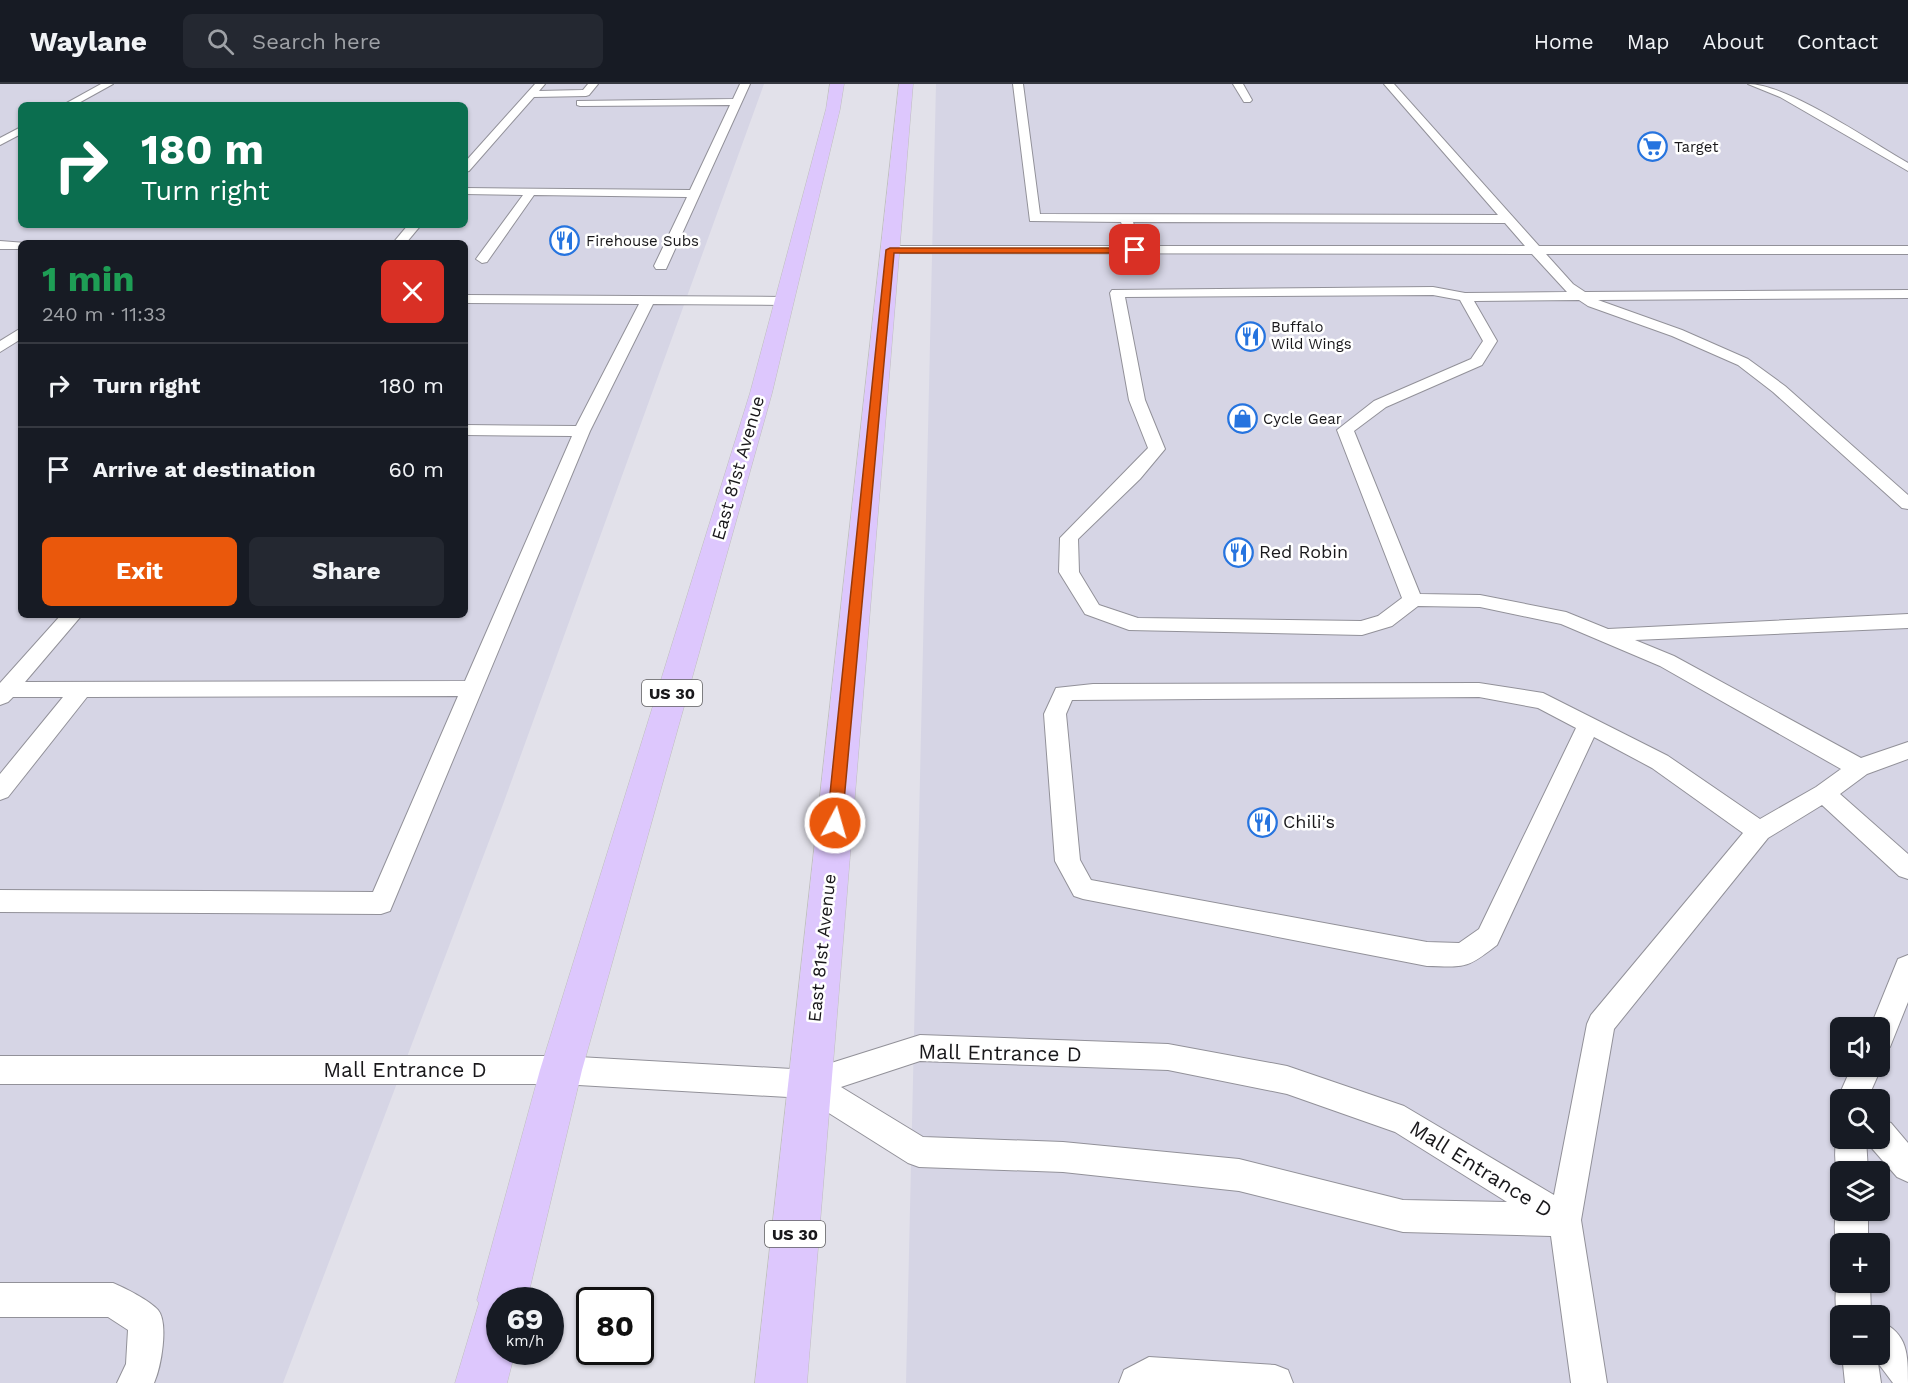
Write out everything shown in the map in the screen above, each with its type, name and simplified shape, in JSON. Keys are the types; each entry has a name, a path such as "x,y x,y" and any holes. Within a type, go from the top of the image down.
{"highway":[{"name":"East 81st Avenue","path":"505,1287 561,1070 761,393 833,109 837,84"},
{"name":"East 81st Avenue","path":"781,1383 906,84"},
{"path":"482,1383 487,1365"}],"lane":[{"path":"74,102 108,84"},
{"path":"468,166 540,84"},
{"path":"593,84 580,103 736,102"},
{"path":"661,266 745,84"},
{"path":"1018,84 1034,218 1509,219"},
{"path":"1238,84 1247,100"},
{"path":"1389,84 1568,287 1593,303 1677,333 1743,362 1779,389 1908,504"},
{"path":"1753,84 1783,95 1908,168"},
{"path":"532,94 586,93"},
{"path":"0,142 18,132"},
{"path":"468,191 694,194"},
{"path":"482,259 531,192"},
{"path":"1126,218 1135,250"},
{"path":"402,240 412,228"},
{"path":"0,245 18,245"},
{"path":"890,250 1908,250"},
{"path":"1859,768 1667,661 1566,619 1480,602 1413,600 1385,621 1362,628 1136,625 1092,609 1069,572 1069,537 1134,475 1157,449 1137,400 1117,293 1433,291 1465,297 1908,294"},
{"path":"1413,600 1345,430 1380,404 1477,362 1490,341 1465,297"},
{"path":"468,299 784,301"},
{"path":"0,901 381,903 582,431 648,300"},
{"path":"0,348 18,334"},
{"path":"468,430 582,431"},
{"path":"3,693 69,618"},
{"path":"1605,635 1908,621"},
{"path":"3,693 81,690 473,688"},
{"path":"0,790 81,690"},
{"path":"1588,724 1488,937 1464,955 1427,954 1083,889 1068,861 1055,714 1064,693 1093,691 1479,690 1542,700 1588,724 1660,762 1759,831"},
{"path":"1589,1383 1565,1220 1601,1024 1759,831 1824,793 1859,768 1908,750"},
{"path":"1824,793 1908,869"},
{"path":"1890,1017 1905,985"},
{"name":"Mall Entrance D","path":"0,1070 561,1070 809,1084 920,1048 1168,1058 1287,1080 1404,1121 1565,1220"},
{"name":"Mall Entrance D","path":"809,1084 919,1152 1063,1157 1239,1175 1403,1216 1565,1220"},
{"path":"1890,1145 1908,1166"},
{"path":"0,1300 113,1300 146,1322 142,1367 135,1383"},
{"path":"1890,1351 1908,1374"},
{"path":"1861,1365 1863,1383"},
{"path":"1137,1383 1149,1375 1275,1383"}],"shaded area":[{"path":"0,84 764,84 502,807 283,1383 0,1383"},
{"path":"936,84 1908,84 1908,1383 906,1383"}],"place":[{"name":"Target","path":"1653,147"},
{"name":"Firehouse Subs","path":"565,241"},
{"name":"Buffalo Wild Wings","path":"1250,336"},
{"name":"Cycle Gear","path":"1242,419"},
{"name":"Red Robin","path":"1238,552"},
{"name":"Chili's","path":"1262,822"}],"route":[{"path":"835,823 890,250 1135,250"}]}
